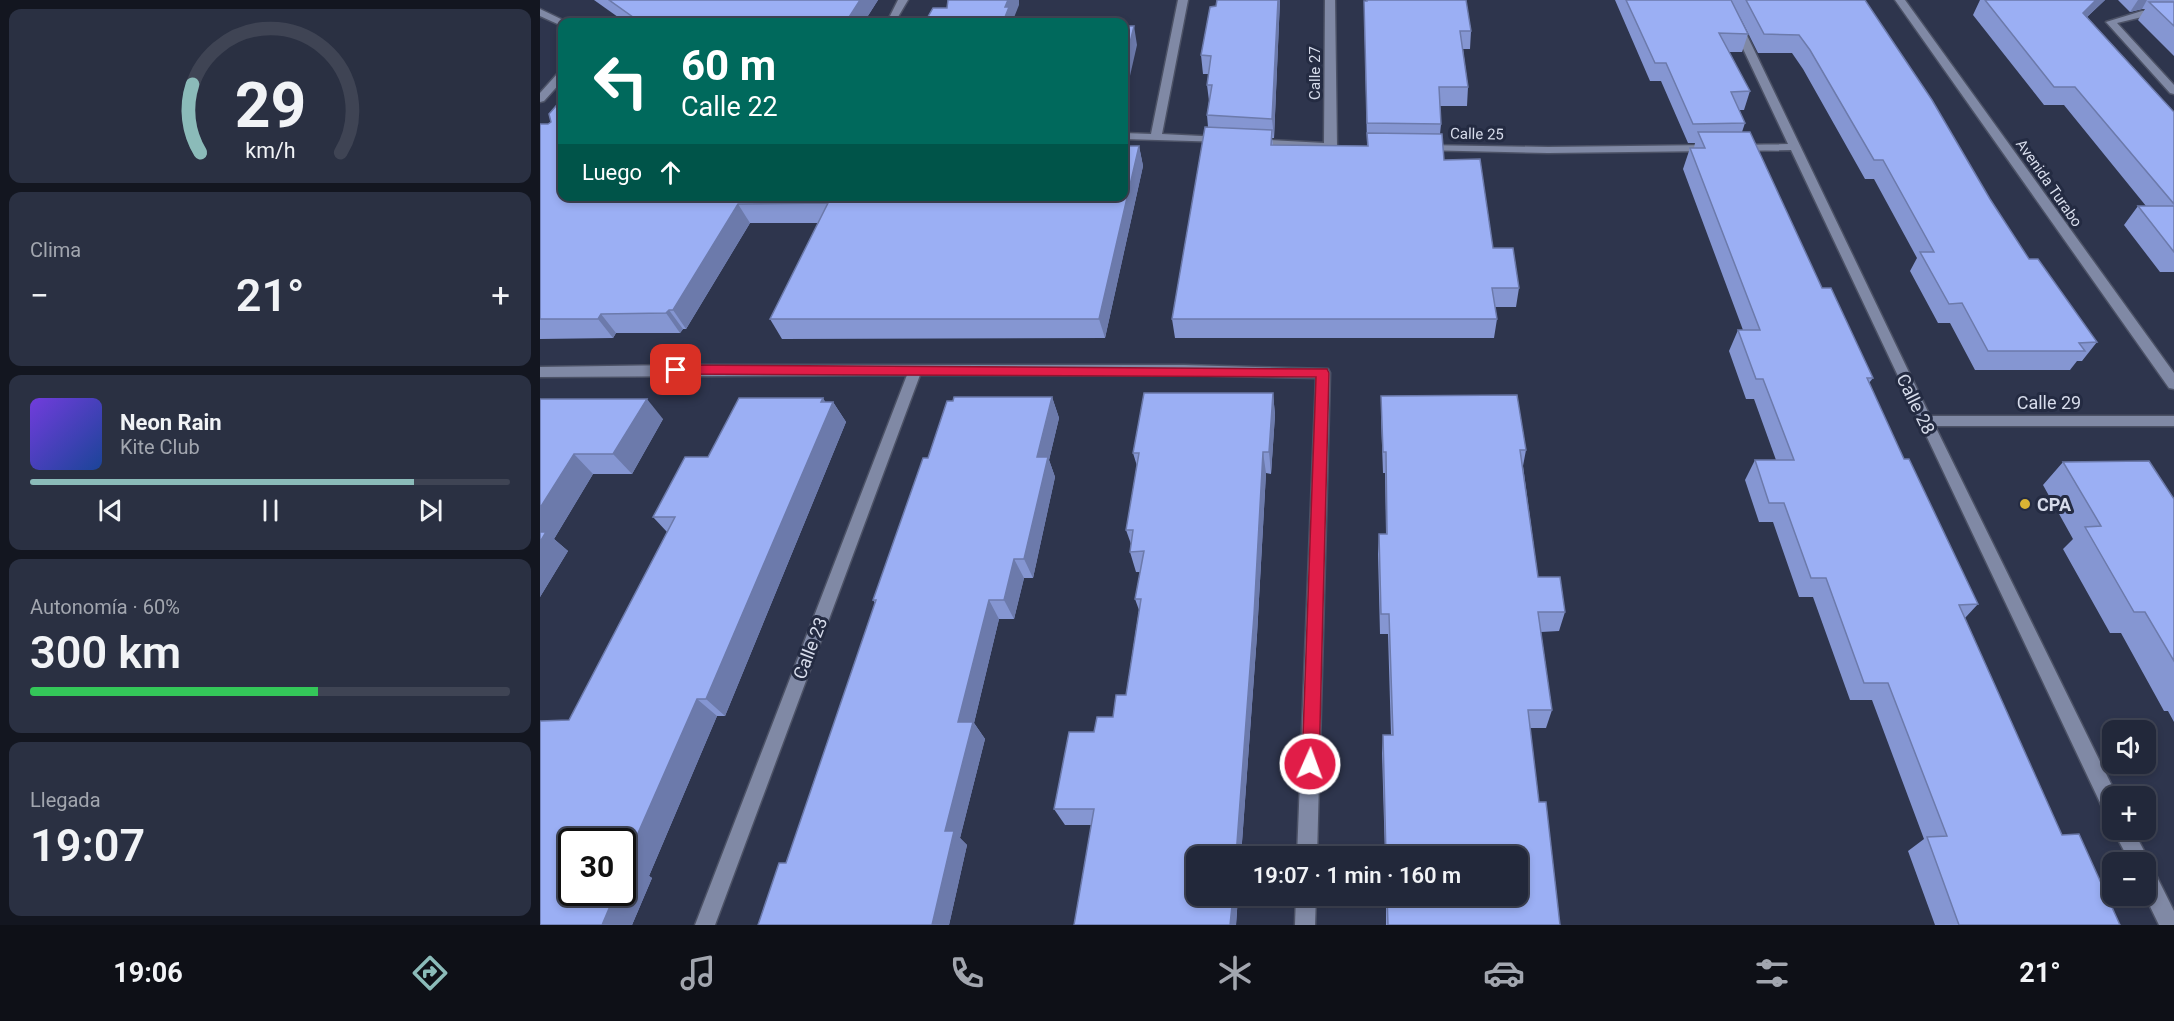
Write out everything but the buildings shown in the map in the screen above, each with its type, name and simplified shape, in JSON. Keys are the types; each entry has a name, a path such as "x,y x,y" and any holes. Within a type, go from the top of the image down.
{"street":[{"path":"893,18 903,0"},
{"path":"1128,136 1156,136 1183,0"},
{"name":"Calle 27","path":"1156,136 1336,147 1330,0"},
{"name":"Calle 28","path":"1725,0 1924,421 2102,786"},
{"name":"Avenida Turabo","path":"1900,0 2174,384"},
{"path":"540,12 558,21"},
{"path":"2174,14 2142,14 2110,22 2174,92"},
{"path":"540,99 558,79"},
{"name":"Calle 25","path":"1410,148 1548,150 1793,147"},
{"path":"540,372 1184,370 1323,373 1307,846"},
{"name":"Calle 23","path":"705,925 915,371"},
{"name":"Calle 29","path":"1924,421 2174,421"},
{"path":"2156,896 2170,925"},
{"path":"1305,925 1306,906"}],"place":[{"name":"CPA","path":"2025,504"}],"route":[{"path":"676,370 1184,370 1323,373 1310,764"}]}
